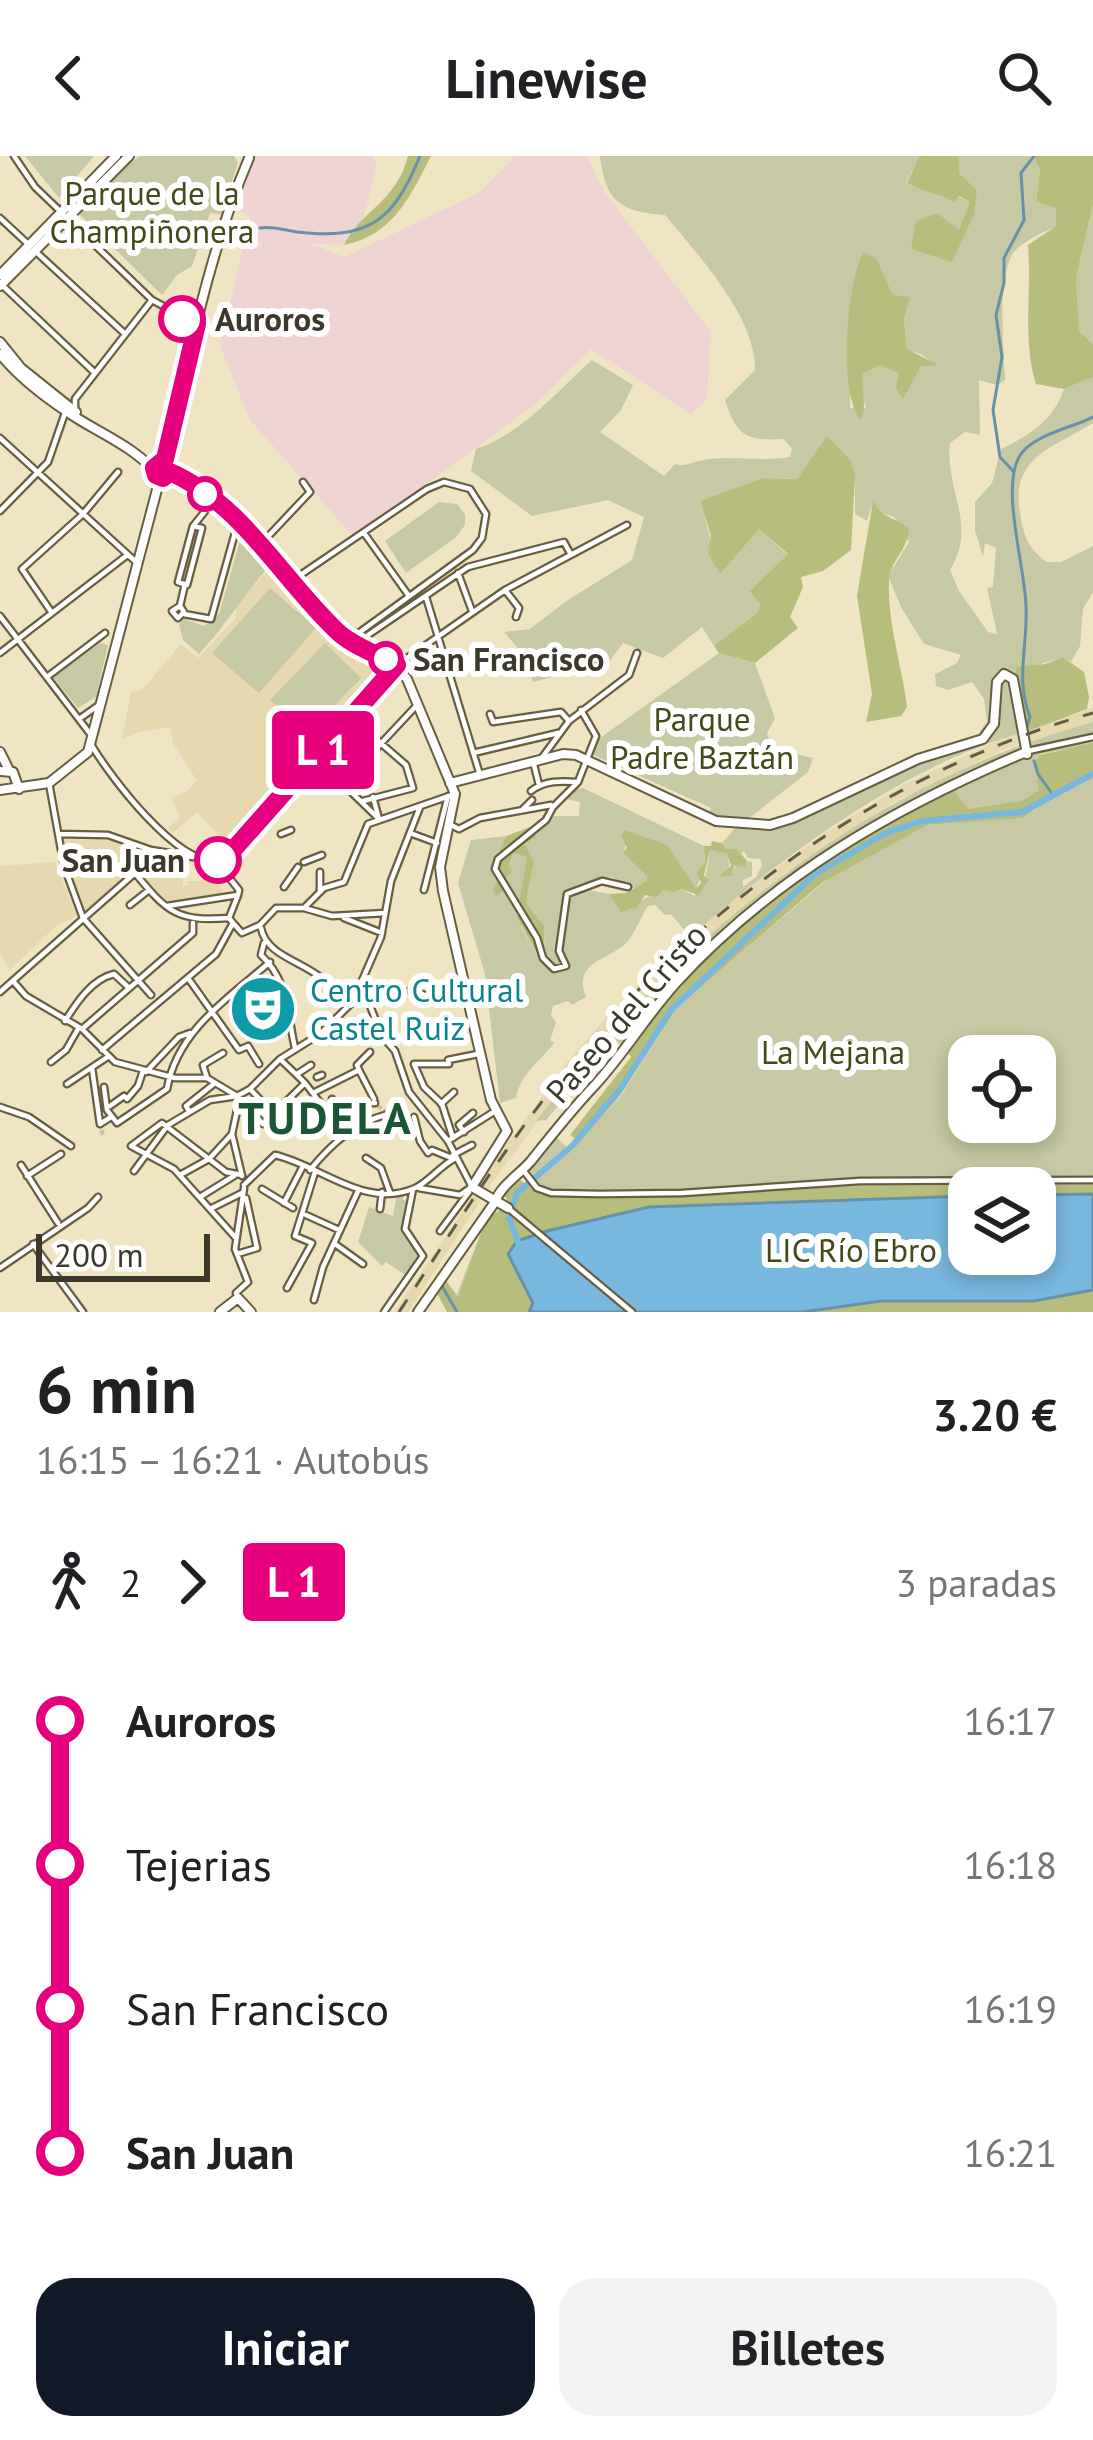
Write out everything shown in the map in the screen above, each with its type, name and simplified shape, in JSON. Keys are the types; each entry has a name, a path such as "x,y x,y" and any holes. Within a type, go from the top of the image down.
{"street":[{"path":"14,156 35,187 152,300 197,324"},
{"path":"95,373 1,282 116,156"},
{"path":"63,214 129,156"},
{"path":"0,790 49,783 82,759 92,740 159,468 237,186 247,157 262,158"},
{"path":"0,218 125,334"},
{"path":"0,511 48,462 75,399 152,300"},
{"path":"0,342 21,368 70,411"},
{"path":"0,354 70,411 213,501 349,640 397,665 418,704 450,783 451,825 441,864 442,891 491,1100 507,1131 440,1231"},
{"path":"58,397 75,399"},
{"path":"0,438 136,562"},
{"path":"52,613 22,569 83,514 118,472"},
{"path":"260,544 310,492 303,482"},
{"path":"292,580 427,489 444,482 470,489 481,501 485,523 473,550 349,640"},
{"path":"213,501 193,526 202,528 184,584 180,606 184,614 211,619 238,522"},
{"path":"216,861 233,850 397,665 506,590 627,525"},
{"path":"363,532 409,596"},
{"path":"360,646 368,635 468,566 564,542 571,555"},
{"path":"0,653 126,556"},
{"path":"458,573 472,611"},
{"path":"506,590 519,608 516,617"},
{"path":"426,595 480,775"},
{"path":"0,616 79,719 135,807 199,858"},
{"path":"47,677 105,633"},
{"path":"539,785 537,760 569,721 629,675 637,653"},
{"path":"450,783 563,754 585,758 716,821 770,825 918,759 983,739 994,724 997,682 1004,674 1013,679 1027,754"},
{"path":"344,783 418,704"},
{"path":"79,719 99,705"},
{"path":"581,710 596,736 578,782 546,820 498,859 496,869 549,967 560,970 566,966 559,951 567,894 602,881 628,887"},
{"path":"490,714 493,722 561,712 569,721"},
{"path":"352,718 406,766 412,782 412,788 363,800"},
{"path":"473,753 558,733"},
{"name":"Paseo del Cristo","path":"418,1312 499,1192 525,1173 672,987 776,892 910,804 1027,754 1093,737"},
{"path":"0,752 4,769 17,777 19,789"},
{"path":"316,758 379,819"},
{"path":"531,791 539,785 578,782"},
{"path":"49,783 68,880 83,918 151,995"},
{"path":"304,908 320,891 344,882 365,828 451,795"},
{"path":"424,890 451,795"},
{"path":"373,797 379,819"},
{"path":"522,810 532,800"},
{"path":"451,825 459,829 480,818 557,804"},
{"path":"420,807 391,881 381,936 362,979 409,1092 450,1140"},
{"path":"281,834 291,830"},
{"path":"410,833 437,843"},
{"path":"59,834 108,835 151,850 216,861 239,890 216,954 102,1050"},
{"path":"284,886 301,865 322,855"},
{"path":"320,872 320,891"},
{"path":"0,992 135,873 165,906 193,921 231,920"},
{"path":"130,905 149,890"},
{"path":"165,906 238,895"},
{"path":"231,920 242,933 260,925 276,908 304,908 381,936"},
{"path":"335,916 386,913"},
{"path":"51,1061 66,1050 80,1029 193,933 193,921"},
{"path":"260,925 261,955 287,995 295,1048"},
{"path":"263,938 350,1003"},
{"path":"92,1068 100,1124 115,1120 167,1089 190,1033 269,962"},
{"path":"65,1022 79,999 107,974 114,974 128,987"},
{"path":"188,978 238,1050 259,1039"},
{"path":"13,981 26,996 80,1029 120,1065 206,1078 237,1096 263,1124 306,1083"},
{"path":"134,1171 166,1127 209,1100 250,1089 280,1059 320,1034 366,989"},
{"path":"410,990 442,1001"},
{"path":"109,1106 124,1096 127,1099 145,1071 179,1037 190,1033"},
{"path":"248,1046 259,1064"},
{"path":"370,1052 357,1065 374,1102"},
{"path":"206,1078 203,1065 223,1053"},
{"path":"479,1054 414,1064 424,1087 441,1104 454,1157 472,1187 508,1208 632,1312"},
{"path":"67,1084 109,1056"},
{"path":"280,1059 335,1113 345,1135"},
{"path":"297,1074 311,1065"},
{"path":"313,1093 359,1070"},
{"path":"189,1111 187,1106 215,1083"},
{"path":"104,1087 115,1120"},
{"path":"250,1089 274,1114"},
{"path":"441,1104 454,1092"},
{"path":"180,1175 209,1160 232,1134 241,1105 237,1096"},
{"path":"0,1107 29,1118 71,1146"},
{"path":"284,1203 345,1135 387,1112"},
{"path":"464,1132 459,1125 473,1113"},
{"path":"450,1140 492,1113"},
{"path":"414,1117 428,1154 432,1150 454,1157"},
{"path":"236,1237 180,1175 131,1146 162,1123 238,1176"},
{"path":"232,1134 257,1248 237,1254"},
{"path":"384,1312 423,1256 405,1229 413,1189 472,1145"},
{"path":"27,1176 61,1154"},
{"path":"210,1209 244,1191 275,1155 359,1189 390,1193 413,1189 460,1196 472,1187"},
{"path":"366,1158 381,1168 390,1193"},
{"path":"21,1166 58,1223"},
{"path":"287,1288 312,1243 295,1236 309,1170"},
{"path":"525,1173 551,1192 600,1194 860,1181 1093,1180"},
{"path":"200,1197 238,1176"},
{"path":"262,1189 293,1208"},
{"path":"314,1300 323,1267 359,1189"},
{"path":"220,1312 241,1310 237,1296 248,1282 236,1237 244,1191"},
{"path":"380,1209 382,1192"},
{"path":"0,1268 98,1197"},
{"path":"303,1213 341,1232"},
{"path":"32,1243 83,1312"},
{"path":"335,1244 363,1264"},
{"path":"290,1263 299,1268"}],"shaded area":[{"path":"251,156 373,156 377,163 362,223 344,245 309,243 344,257 479,193 515,156 587,156 603,190 711,332 707,399 691,414 591,349 536,404 371,525 351,534 250,420 220,346 250,217 239,211"},
{"path":"272,565 346,648 386,670 241,838 225,842 197,812 173,833 168,827 180,819 172,798 197,781 173,743 170,727 122,739 131,692 142,690 181,644 198,658 236,618 236,606"},
{"path":"1093,708 1093,722 1000,751 894,802 787,871 693,948 585,1059 494,1180 408,1312 394,1312 478,1184 568,1061 622,1000 731,901 829,830 907,783 1001,739"},
{"path":"68,837 109,838 196,860 183,870 183,886 187,881 200,881 208,872 227,896 164,904 135,871 84,911 69,873 64,841"},
{"path":"55,862 77,916 56,926 10,970 0,953 0,866"}],"green space":[{"path":"25,156 94,156 59,198"},
{"name":"Parque de la Champiñonera","path":"140,156 234,156 238,163 221,214 210,213 192,266 177,275 162,295 78,213 115,174"},
{"path":"408,156 431,156 407,200 375,233 344,245 395,185"},
{"name":"Parque Padre Baztán","path":"600,156 919,156 906,183 970,202 952,262 977,190 958,172 958,156 1033,156 1040,169 1036,202 1056,208 1056,227 1022,245 1008,263 1002,314 1005,380 997,385 979,380 980,435 965,432 950,443 961,538 950,570 988,632 997,634 987,588 993,587 996,548 985,543 983,557 975,530 975,502 992,483 1001,449 1039,426 1064,389 1093,377 1093,423 1038,456 1022,479 1019,494 1025,535 1046,562 1061,562 1093,546 1093,592 1083,609 1080,646 1071,662 1063,657 1008,674 1013,678 1022,733 934,767 846,817 690,937 671,914 648,906 628,941 588,968 583,985 586,997 572,1005 568,1001 553,1006 556,1023 550,1040 554,1043 526,1074 516,1098 500,1103 485,974 458,883 471,840 506,836 494,872 502,892 513,853 528,857 521,926 541,962 545,937 526,904 534,861 525,844 553,816 579,816 580,802 566,799 575,789 583,788 704,846 705,863 696,890 682,870 626,842 624,854 648,876 647,881 635,889 611,877 582,884 584,889 609,894 622,911 666,889 685,890 694,896 705,881 710,850 727,854 731,876 737,863 745,867 747,861 752,862 752,876 743,880 743,887 762,865 760,859 726,849 722,843 739,824 709,816 711,808 591,754 600,738 719,653 755,663 775,718 767,733 772,748 813,758 808,772 743,823 770,825 918,760 984,742 998,719 999,675 994,680 992,722 974,740 987,721 984,699 972,682 948,690 936,686 935,674 957,663 961,655 924,644 901,607 888,576 909,542 894,517 882,513 873,502 867,521 855,514 855,476 827,437 797,479 762,478 700,501 720,573 759,529 788,555 751,590 760,604 757,613 714,646 702,627 663,658 623,643 609,662 533,682 522,653 504,632 530,629 632,560 644,517 608,500 532,516 471,471 476,449 524,422 592,360 633,385 621,410 600,432 664,476 675,464 790,457 792,448 783,439 751,437 739,429 725,400 755,370 753,350 736,308 665,215 626,207 611,194","holes":["876,259 904,318 907,350 935,365 921,365 903,398 899,374 881,365 862,373 866,408 850,408"]},
{"path":"919,156 958,156 959,173 977,190 974,214 952,262 911,249 916,221 937,213 959,230 970,202 959,196 954,202 907,183"},
{"path":"1033,156 1093,156 1093,204 1076,278 1079,331 1093,344 1093,377 1064,389 1036,384 1029,350 1028,245 1056,226 1056,208 1036,202 1040,169"},
{"path":"1093,204 1093,344 1079,331 1076,278"},
{"path":"863,252 876,258 893,295 910,297 904,318 907,349 938,365 921,366 903,399 896,388 899,374 881,365 863,373 861,420 849,387 847,338"},
{"path":"827,436 851,461 855,476 851,550 823,571 801,577 803,587 790,617 798,628 755,663 719,653 714,646 757,613 760,604 750,591 788,554 759,529 720,574 708,553 711,536 700,501 762,478 797,479"},
{"path":"873,501 882,513 909,528 889,581 892,628 907,707 901,716 866,722 872,694 857,596"},
{"path":"439,502 457,504 465,514 465,525 455,538 406,573 385,541"},
{"path":"242,534 270,565 199,654 183,640 179,624 184,619 204,626 219,614"},
{"path":"270,588 316,628 259,693 212,653"},
{"path":"100,643 108,645 96,697 78,708 53,677"},
{"path":"325,643 361,678 306,735 270,700"},
{"path":"1063,657 1084,672 1087,709 1018,735 1011,684 1017,667"},
{"path":"1093,722 1093,744 1041,754 1035,763 1038,790 1022,801 968,809 953,791 943,791 803,869 625,1049 615,1040 546,1120 536,1121 652,989 783,876 854,827 930,785 1009,750"},
{"path":"1093,743 1093,776 1053,795 1022,818 927,825 823,882 677,1008 619,1097 580,1142 570,1135 631,1057 625,1049 674,986 803,869 943,791 953,790 968,809 1022,801 1038,790 1035,763 1040,755"},
{"name":"La Mejana","path":"1093,776 1093,1312 450,1312 487,1217 542,1195 531,1190 538,1182 528,1168 556,1137 571,1151 620,1097 677,1008 850,860 927,825 956,823 1049,797"},
{"path":"533,826 535,837 525,844 534,861 526,903 544,926 542,963 517,917 527,857 513,853 512,871 502,892 496,896 493,890 498,880 493,867 506,836"},
{"path":"625,830 667,845 696,889 701,883 697,872 705,863 704,846 711,846 712,841 737,849 747,861 745,867 734,866 732,876 719,876 731,866 727,854 710,850 704,875 708,881 698,895 682,889 663,890 656,897 645,895 637,907 621,912 609,894 626,893 647,881 623,853"},
{"path":"520,1180 542,1195 948,1186 948,1197 648,1207 547,1231 508,1254 533,1303 529,1312 447,1312 437,1293 445,1279 458,1297 487,1217 510,1205 503,1193"},
{"path":"1056,1185 1093,1185 1093,1194 1056,1195"},
{"path":"397,1193 409,1201 402,1229 419,1255 405,1275 386,1262 382,1266 358,1242 369,1207 393,1216"},
{"path":"1093,1290 1093,1312 803,1312 881,1301 1034,1301"}],"water":[{"name":"LIC Río Ebro","path":"1093,1194 1093,1290 1034,1301 881,1301 803,1312 529,1312 533,1303 508,1254 517,1241 547,1231 649,1207 948,1197 948,1275 1056,1275 1056,1195"}],"waterway":[{"path":"260,228 322,234 360,229 388,211 420,156"},
{"path":"1014,472 1000,457 993,410 1002,357 996,315 1004,258 1024,220 1021,173 1034,156"},
{"path":"1026,730 1030,717 1023,675 1026,606 1013,508 1014,471 1019,457 1033,443 1093,417"},
{"path":"1034,761 1053,795"},
{"path":"519,1245 509,1218 517,1193 572,1146 621,1088 671,1010 815,874 886,833 922,821 1022,812 1093,774"},
{"path":"442,1286 457,1312"}],"tunnel":[{"path":"378,1106 385,1111"},
{"path":"100,1124 103,1136"}],"railway":[{"path":"399,1312 547,1094 623,1005 680,949 805,849 873,806 1017,738 1093,713"}],"bus line":[{"path":"182,319 197,324 165,459 154,468 156,475 163,478 170,472 197,488 242,525 339,633 397,665 233,850 218,860"}],"place":[{"name":"Auroros","path":"182,319"},
{"name":"San Francisco","path":"386,659"},
{"name":"San Juan","path":"218,860"},
{"name":"Centro Cultural Castel Ruiz","path":"263,1009"}],"district":[{"name":"TUDELA","path":"326,1118"}]}
